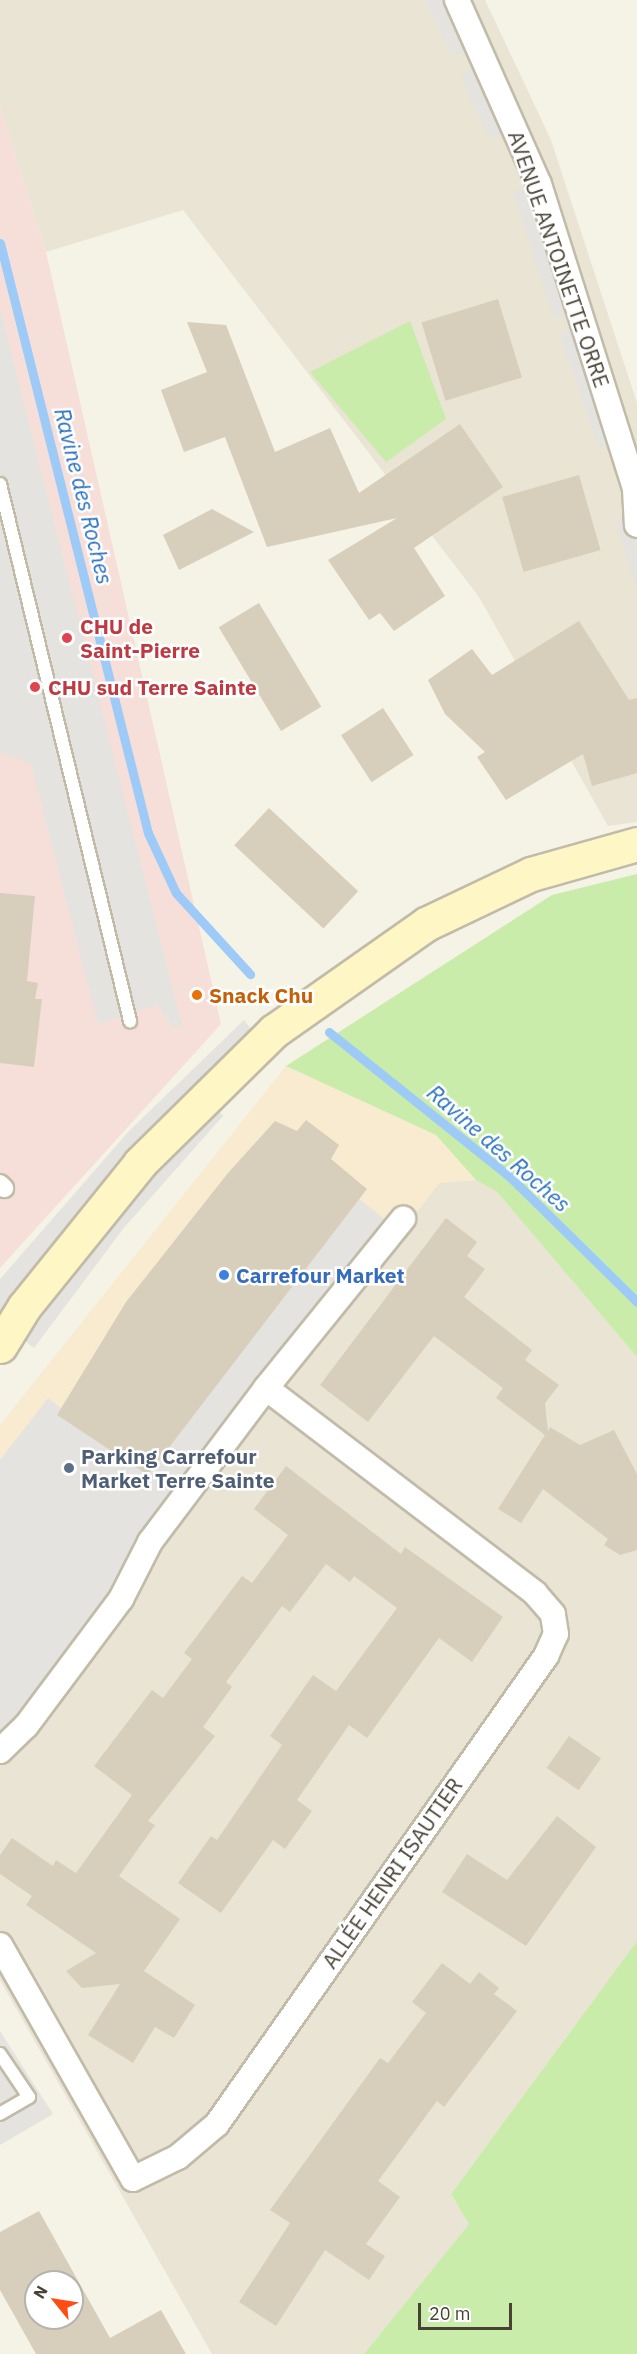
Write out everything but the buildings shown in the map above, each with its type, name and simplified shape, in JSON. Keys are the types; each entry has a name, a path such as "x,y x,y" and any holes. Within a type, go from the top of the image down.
{"main road":[{"path":"0,1346 24,1307 140,1163 274,1031 426,924 531,874 637,844"},
{"path":"0,1330 24,1307"}],"street":[{"name":"AVENUE ANTOINETTE ORRE","path":"457,0 539,184 635,489 637,525"},
{"path":"0,1751 26,1726 121,1599 150,1542 266,1388 403,1219"},
{"name":"ALLÉE HENRI ISAUTIER","path":"0,1945 133,2179 178,2157 217,2124 546,1656 556,1634 553,1614 535,1593 266,1388"}],"lane":[{"path":"0,484 130,1021"},
{"path":"0,2054 29,2097 0,2114"}],"shaded area":[{"path":"0,0 485,0 551,140 637,403 637,822 608,826 479,597 183,210 46,252 0,106"},
{"path":"425,0 457,0 480,49 452,55"},
{"path":"484,58 519,133 488,137 461,76"},
{"name":"CHU de Saint-Pierre","path":"0,106 46,252 221,1024 0,1268"},
{"path":"539,184 580,310 554,318 513,192"},
{"path":"0,309 182,1026 173,1027 157,1005 98,1024 31,764 0,752"},
{"path":"580,317 623,452 598,446 560,335"},
{"path":"633,513 637,524 637,589 615,520"},
{"path":"244,1020 261,1043 206,1095 223,1116 123,1229 34,1348 10,1330 0,1330 0,1279 129,1131"},
{"path":"286,1066 436,1135 476,1180 439,1183 0,1752 0,1425"},
{"path":"476,1180 497,1192 637,1357 637,1941 451,2194 469,2224 364,2354 212,2354 0,1980 0,1752 439,1183"},
{"name":"Parking Carrefour Market Terre Sainte","path":"359,1199 395,1227 0,1735 0,1460 48,1398 148,1475"},
{"path":"0,2031 53,2114 0,2145"}],"green space":[{"path":"410,321 446,419 386,462 310,372"},
{"path":"637,874 637,1357 497,1192 476,1180 436,1135 286,1066 552,895"},
{"path":"637,1941 637,2354 364,2354 469,2224 451,2194"}],"waterway":[{"name":"Ravine des Roches","path":"0,243 148,833 176,893 250,974"},
{"name":"Ravine des Roches","path":"329,1032 510,1177 637,1302"}],"place":[{"name":"CHU de Saint-Pierre","path":"67,638"},
{"name":"CHU sud Terre Sainte","path":"35,687"},
{"name":"Snack Chu","path":"197,995"},
{"name":"Carrefour Market","path":"224,1275"},
{"name":"Parking Carrefour Market Terre Sainte","path":"69,1468"}]}
